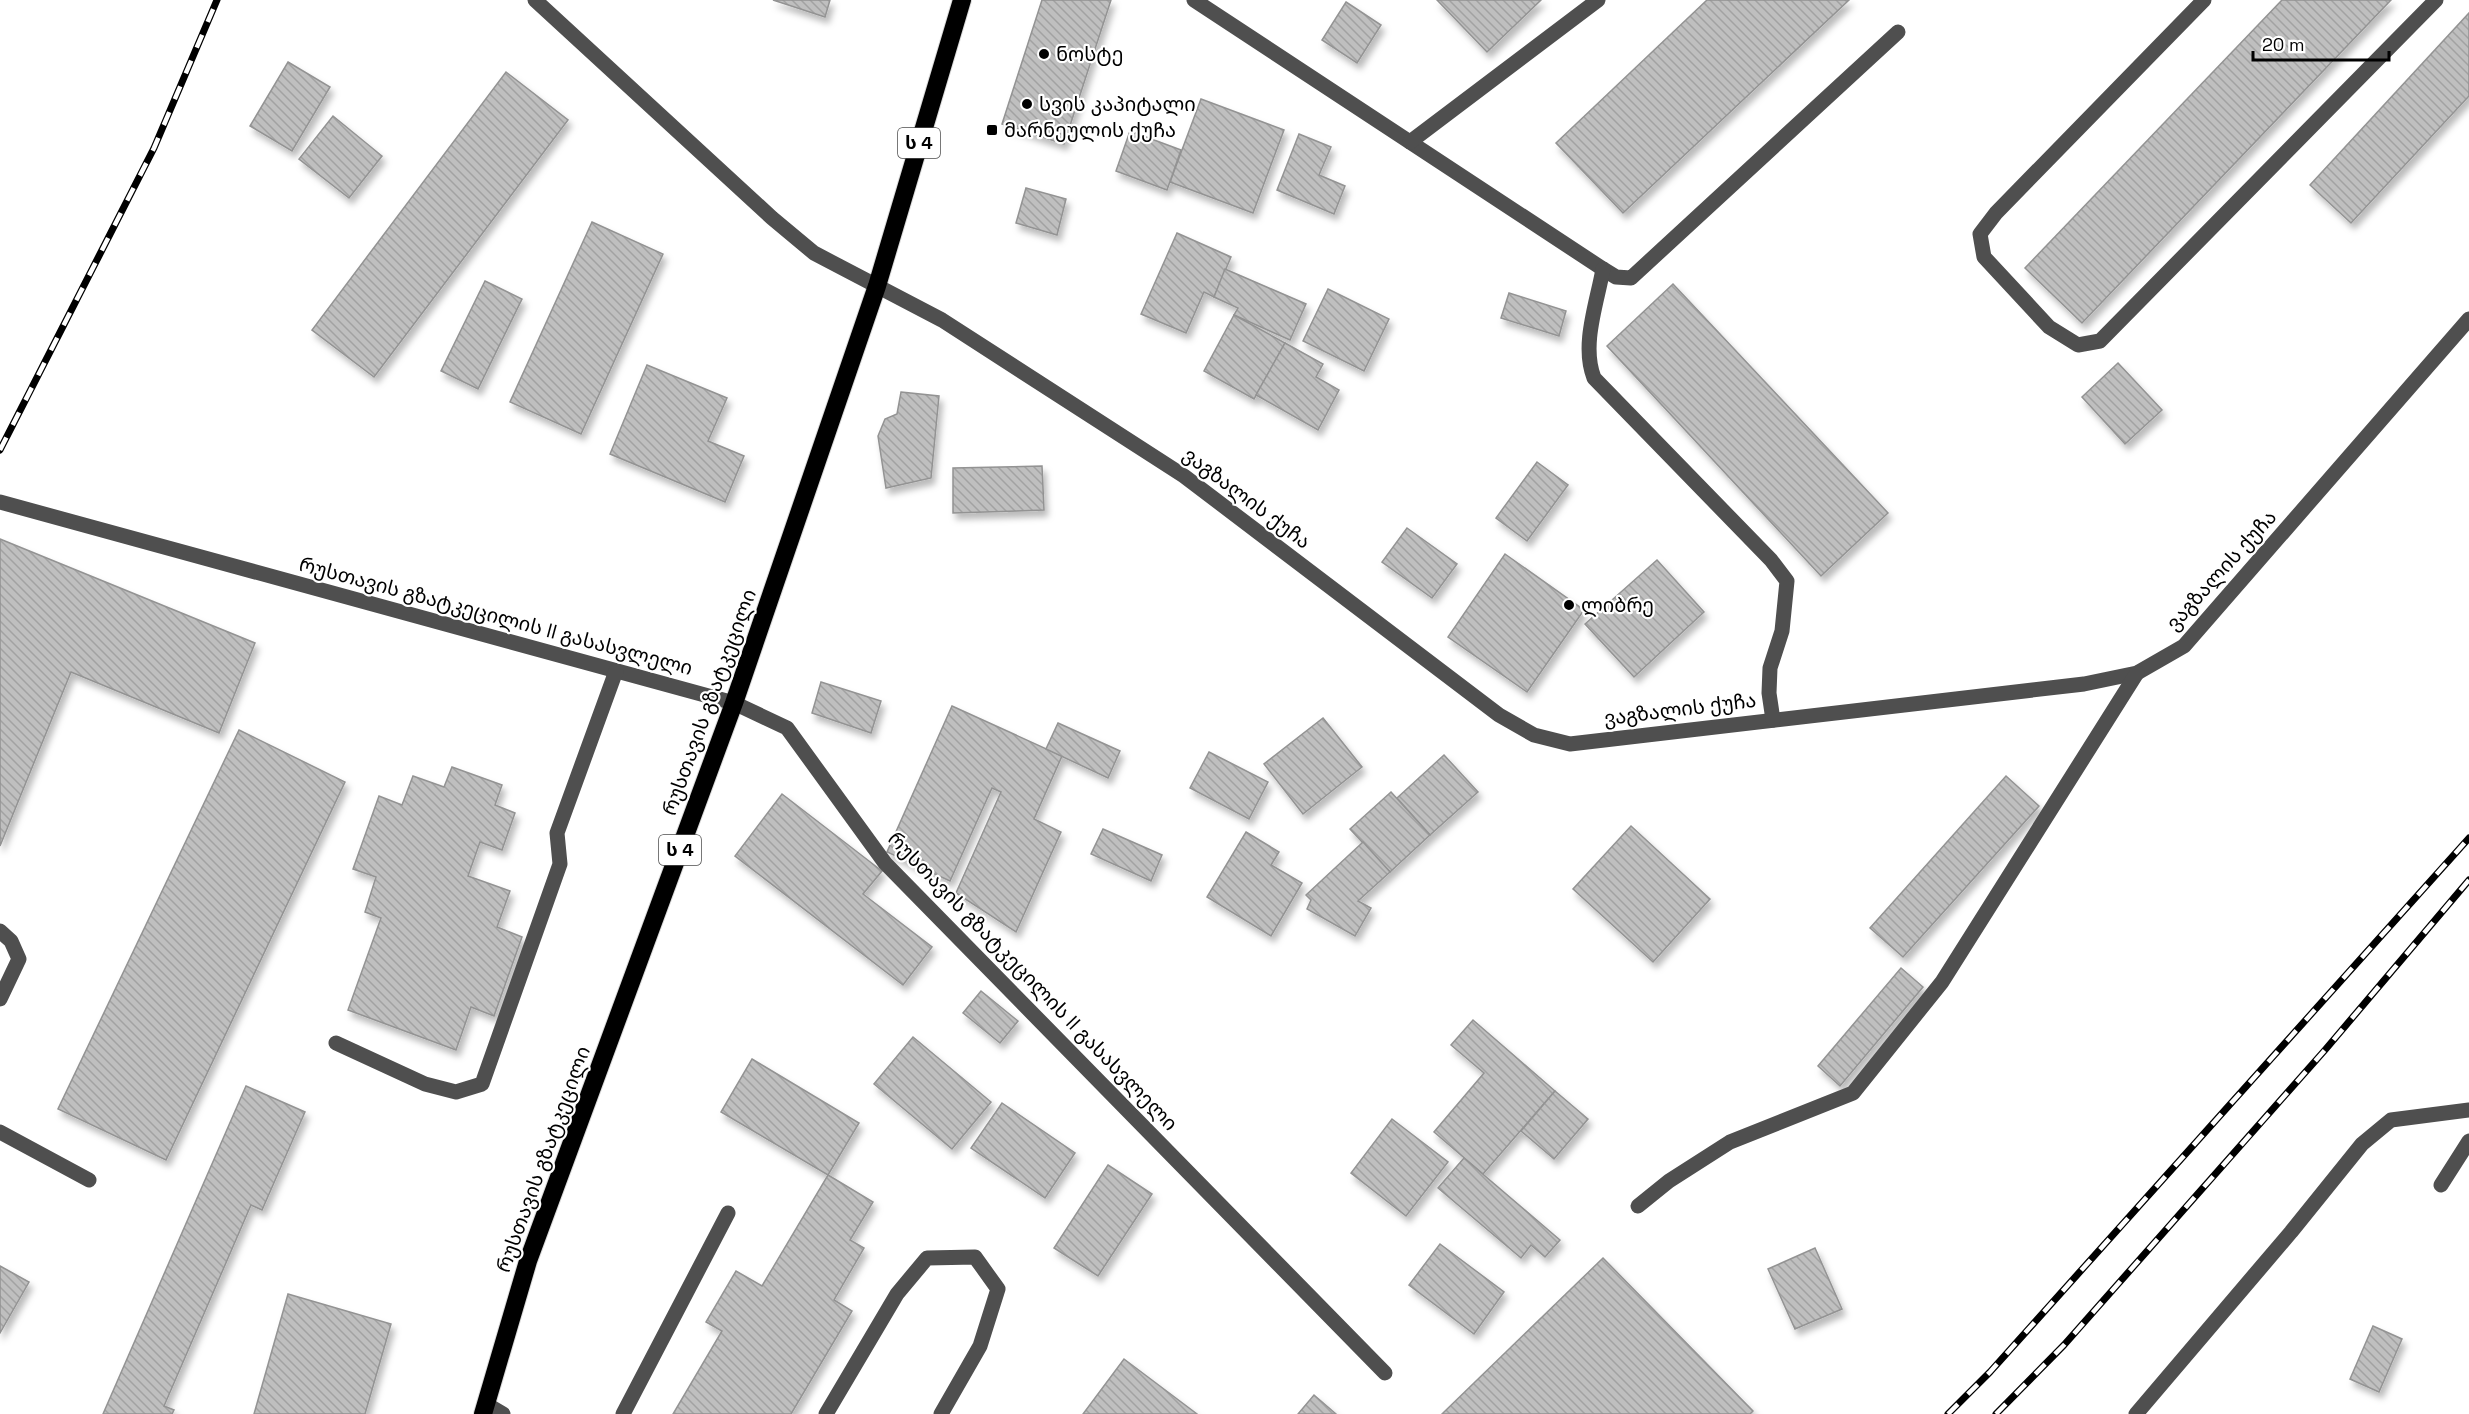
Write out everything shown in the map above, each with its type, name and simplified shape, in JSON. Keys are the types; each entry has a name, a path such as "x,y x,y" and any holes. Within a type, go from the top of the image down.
{"highway":[{"name":"რუსთავის გზატკეცილი","path":"484,1409 528,1261 734,703 877,285 962,0"}],"street":[{"path":"535,0 814,253 877,285"},
{"path":"1194,0 1616,277 1631,278 1898,33"},
{"path":"1410,142 1598,0"},
{"path":"2204,0 1996,213 1980,234 1984,257 2049,327 2078,345 2100,341 2436,0"},
{"path":"1604,269 1589,344 1588,362 1594,378 1771,560 1787,581 1782,632 1770,668 1769,693 1773,720"},
{"name":"ვაგზალის ქუჩა","path":"877,285 942,321 1184,476 1499,715 1534,735 1570,744 2084,684 2137,673 2184,646 2469,319"},
{"name":"რუსთავის გზატკეცილის II გასასვლელი","path":"0,502 734,703 787,728 885,863 1385,1373"},
{"path":"336,1043 425,1084 456,1092 482,1084 560,864 557,833 616,671"},
{"path":"1638,1206 1669,1181 1730,1142 1853,1093 1942,982 2137,673"},
{"path":"0,931 11,941 19,959 0,999"},
{"path":"2136,1414 2291,1232 2362,1144 2391,1120 2469,1110"},
{"path":"0,1132 89,1180"},
{"path":"2441,1185 2469,1141"},
{"path":"623,1414 728,1213"},
{"path":"826,1414 897,1294 927,1258 975,1257 998,1289 980,1346 941,1414"},
{"path":"484,1409 503,1414"}],"building":[{"path":"773,0 830,0 825,17"},
{"path":"1042,0 1111,0 1064,144 1002,124"},
{"path":"1437,0 1541,0 1487,52"},
{"path":"1707,0 1849,0 1623,213 1556,143"},
{"path":"2282,0 2391,0 2082,323 2025,268"},
{"path":"1346,2 1381,25 1357,63 1322,40"},
{"path":"2469,13 2469,96 2351,223 2310,185"},
{"path":"288,62 330,87 292,151 250,126"},
{"path":"506,72 568,120 374,377 312,330"},
{"path":"1201,99 1284,130 1253,213 1170,182"},
{"path":"333,116 382,156 349,198 299,159"},
{"path":"1130,131 1181,150 1167,190 1116,171"},
{"path":"1299,134 1331,147 1319,175 1345,186 1334,214 1277,190"},
{"path":"1026,188 1066,199 1057,235 1016,223"},
{"path":"592,222 663,254 581,434 510,402"},
{"path":"1177,233 1231,257 1214,297 1204,292 1186,333 1141,314"},
{"path":"1225,269 1306,304 1290,340 1234,315 1238,308 1214,297"},
{"path":"485,281 522,299 478,389 441,371"},
{"path":"1673,284 1888,513 1821,576 1607,346"},
{"path":"1328,289 1389,319 1364,371 1303,341"},
{"path":"1509,293 1566,311 1559,336 1501,318"},
{"path":"1234,315 1285,343 1254,399 1204,371"},
{"path":"1285,343 1323,364 1316,377 1339,390 1318,430 1256,395"},
{"path":"2118,363 2162,410 2125,444 2082,397"},
{"path":"647,365 727,398 708,441 744,456 725,502 610,454"},
{"path":"901,392 939,396 931,478 886,488 878,436 885,419 897,414"},
{"path":"1537,462 1568,485 1527,541 1496,518"},
{"path":"1042,466 1044,510 953,513 953,468"},
{"path":"1407,528 1457,564 1432,598 1382,562"},
{"path":"0,539 255,643 219,733 71,672 0,846"},
{"path":"1505,554 1584,610 1527,692 1448,637"},
{"path":"1657,560 1704,612 1634,677 1585,624"},
{"path":"821,682 881,701 871,733 812,713"},
{"path":"952,706 1062,756 1034,819 1061,832 1016,932 956,893 1001,792 992,788 950,881 887,852"},
{"path":"1323,718 1362,767 1303,814 1264,764"},
{"path":"1058,723 1120,751 1108,778 1046,749"},
{"path":"239,730 345,782 166,1160 58,1109"},
{"path":"1209,752 1268,782 1249,819 1190,788"},
{"path":"1444,755 1478,792 1430,835 1397,798"},
{"path":"452,767 502,785 495,805 515,813 502,850 480,842 468,876 510,891 497,927 522,937 494,1016 471,1007 456,1050 348,1010 381,918 365,912 376,877 353,869 379,796 402,805 413,776 444,787"},
{"path":"2006,776 2039,806 1903,957 1870,928"},
{"path":"1391,792 1430,835 1390,872 1350,829"},
{"path":"782,794 882,871 863,894 932,947 903,985 735,856"},
{"path":"1631,826 1710,899 1653,962 1573,889"},
{"path":"1103,829 1162,855 1151,881 1091,854"},
{"path":"1246,832 1279,852 1271,865 1302,883 1271,936 1207,897"},
{"path":"1363,842 1390,872 1358,901 1371,908 1355,936 1307,909 1311,900 1306,895"},
{"path":"1901,968 1923,987 1840,1086 1818,1066"},
{"path":"981,991 1018,1021 1000,1043 963,1013"},
{"path":"1473,1020 1555,1091 1483,1174 1434,1132 1484,1073 1451,1045"},
{"path":"913,1037 991,1102 952,1149 874,1084"},
{"path":"752,1059 859,1123 828,1175 721,1112"},
{"path":"246,1086 305,1112 262,1210 251,1205 164,1406 174,1410 172,1414 103,1414"},
{"path":"1555,1091 1588,1119 1554,1159 1521,1131"},
{"path":"1002,1103 1075,1153 1045,1198 971,1148"},
{"path":"1392,1119 1448,1162 1406,1216 1351,1173"},
{"path":"1464,1158 1560,1240 1545,1257 1531,1245 1521,1258 1438,1188"},
{"path":"1108,1165 1152,1194 1098,1276 1054,1248"},
{"path":"828,1175 873,1202 850,1240 864,1248 834,1300 852,1311 791,1414 673,1414 722,1331 706,1322 736,1271 762,1286"},
{"path":"1440,1244 1504,1292 1474,1334 1409,1285"},
{"path":"1815,1248 1842,1309 1795,1329 1768,1269"},
{"path":"1603,1258 1753,1411 1750,1414 1442,1414"},
{"path":"0,1266 29,1282 0,1333"},
{"path":"288,1294 391,1324 365,1414 254,1414"},
{"path":"2373,1326 2402,1339 2379,1392 2350,1379"},
{"path":"1124,1359 1197,1414 1083,1414"},
{"path":"1314,1395 1336,1414 1298,1414"}],"railway":[{"path":"0,450 154,148 217,0"},
{"path":"1948,1414 1990,1372 2469,838"},
{"path":"1996,1414 2064,1345 2325,1050 2469,880"}],"place":[{"name":"ნოსტე","path":"1044,54"},
{"name":"სვის კაპიტალი","path":"1027,104"},
{"name":"მარნეულის ქუჩა","path":"992,130"},
{"name":"ლიბრე","path":"1569,605"}]}
